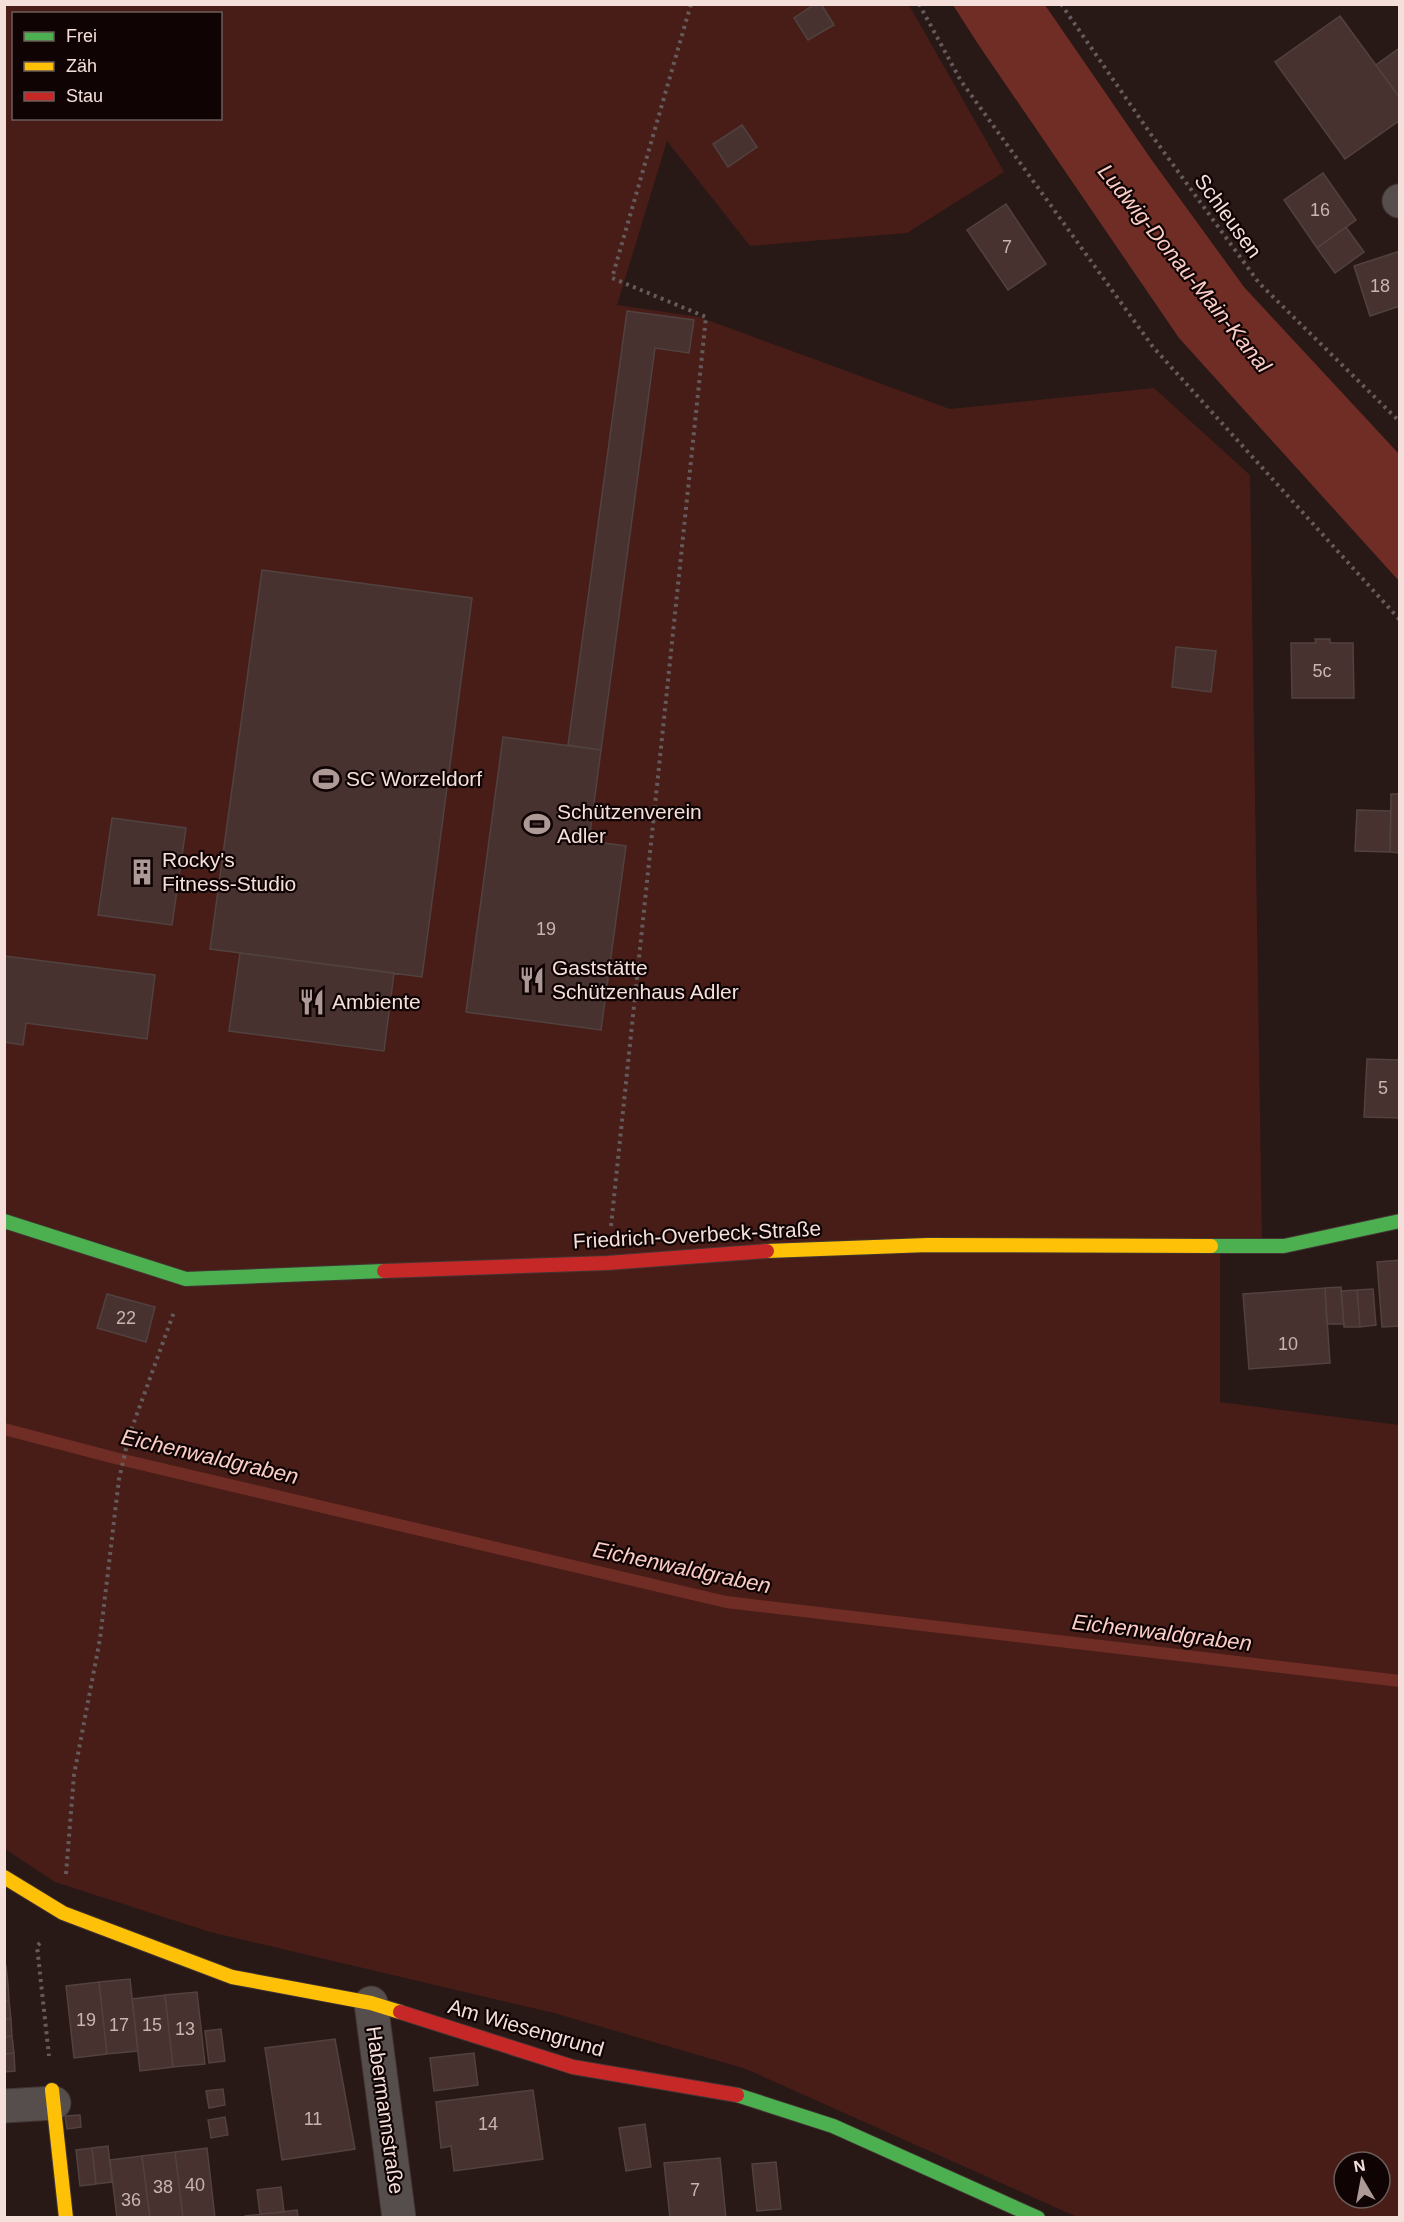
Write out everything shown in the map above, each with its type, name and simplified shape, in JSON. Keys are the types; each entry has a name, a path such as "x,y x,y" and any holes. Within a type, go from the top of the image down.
{"street":[{"name":"Friedrich-Overbeck-Straße","path":"4,1221 186,1279 607,1263 765,1251 928,1245 1284,1246 1400,1221"},
{"name":"Am Wiesengrund","path":"4,1876 63,1913 232,1977 370,2003 573,2067 746,2097 833,2126 1038,2217"},
{"name":"Habermannstraße","path":"370,2003 399,2217"},
{"path":"4,2106 53,2097 66,2217"}],"path":[{"path":"607,1263 706,317 612,278 691,4"},
{"path":"919,4 962,81 1154,347 1400,620"},
{"name":"Schleusen","path":"1060,4 1149,133 1258,283 1400,422"},
{"path":"53,2097 37,1947 63,1913 75,1775 100,1639 119,1479 129,1436 186,1279"}],"shaded area":[{"path":"5,5 909,5 1004,172 907,233 750,246 667,141 617,305 699,317 950,409 1154,388 1250,475 1262,1244 1220,1245 1220,1402 1399,1425 1399,2217 1077,2217 746,2069 554,2013 210,1932 55,1882 5,1849"}],"water":[{"name":"Ludwig-Donau-Main-Kanal","path":"953,5 1045,5 1151,159 1244,287 1399,454 1399,581 1179,338"}],"building":[{"path":"815,4 821,4 834,25 808,40 794,18"},
{"path":"1340,16 1400,98 1400,120 1345,159 1275,62"},
{"path":"1398,49 1400,50 1400,98 1376,65"},
{"path":"742,125 757,147 728,167 713,144"},
{"path":"1323,173 1356,220 1317,248 1284,200"},
{"path":"1006,204 1046,264 1008,290 967,230"},
{"path":"1346,227 1364,252 1335,273 1317,248"},
{"path":"1400,251 1400,306 1370,316 1354,266"},
{"path":"627,311 694,320 689,353 655,348 601,750 568,745"},
{"path":"262,570 472,598 422,977 210,949"},
{"path":"1315,639 1330,639 1330,643 1353,643 1354,698 1292,698 1291,643 1316,643"},
{"path":"1176,647 1216,651 1211,692 1172,687"},
{"path":"503,737 601,750 589,841 626,846 601,1030 466,1012"},
{"path":"1391,794 1400,794 1400,853 1390,852"},
{"path":"1357,810 1391,811 1390,852 1355,851"},
{"name":"Rocky's Fitness-Studio","path":"112,818 186,828 172,925 98,915"},
{"name":"Ambiente","path":"240,953 394,973 384,1051 229,1031"},
{"path":"4,956 155,975 147,1039 26,1023 23,1045 4,1042"},
{"path":"1367,1059 1400,1060 1400,1118 1364,1117"},
{"path":"1400,1260 1400,1326 1382,1327 1377,1262"},
{"path":"1341,1287 1344,1324 1327,1324 1325,1288"},
{"path":"1325,1288 1330,1363 1249,1369 1243,1294"},
{"path":"1373,1289 1376,1325 1360,1327 1357,1290"},
{"path":"1357,1290 1360,1327 1344,1327 1341,1291"},
{"path":"107,1294 155,1307 146,1342 97,1328"},
{"path":"4,1966 6,1966 8,1984 4,1984"},
{"path":"130,1979 138,2051 107,2054 99,1982"},
{"path":"99,1982 107,2054 74,2058 66,1986"},
{"path":"4,1984 8,1984 9,2001 4,2002"},
{"path":"197,1992 205,2064 173,2067 165,1995"},
{"path":"165,1995 173,2067 140,2071 132,1999"},
{"path":"9,2001 11,2019 4,2019 4,2002"},
{"path":"4,2019 11,2019 12,2036 4,2037"},
{"path":"221,2029 225,2061 209,2063 205,2031"},
{"path":"12,2036 14,2053 4,2054 4,2037"},
{"path":"335,2039 355,2149 282,2160 265,2048"},
{"path":"14,2053 15,2071 4,2072 4,2054"},
{"path":"474,2053 478,2085 434,2091 430,2058"},
{"path":"223,2089 225,2105 209,2108 206,2091"},
{"path":"533,2090 543,2159 454,2171 451,2146 441,2148 436,2102"},
{"path":"80,2115 81,2127 67,2129 65,2116"},
{"path":"225,2117 228,2135 211,2138 208,2120"},
{"path":"645,2124 651,2167 626,2171 619,2128"},
{"path":"108,2146 112,2182 96,2184 92,2148"},
{"path":"92,2148 96,2184 80,2186 76,2150"},
{"path":"207,2148 215,2218 183,2218 175,2152"},
{"path":"175,2152 183,2218 150,2218 142,2156"},
{"path":"142,2156 150,2218 117,2218 110,2160"},
{"path":"720,2158 726,2218 670,2218 664,2163"},
{"path":"776,2162 781,2209 757,2211 752,2164"},
{"path":"281,2187 284,2212 260,2214 257,2190"},
{"path":"297,2210 298,2218 245,2218 245,2216"}],"waterway":[{"name":"Eichenwaldgraben","path":"4,1429 115,1458 726,1602 1400,1681"}],"traffic: fast":[{"path":"4,1221 186,1279 384,1271"},
{"path":"1211,1246 1284,1246 1400,1221"},
{"path":"737,2095 833,2126 1038,2218"}],"traffic: slow":[{"path":"767,1251 928,1245 1211,1246"},
{"path":"4,1877 63,1913 232,1977 371,2003 400,2012"},
{"path":"52,2090 66,2218"}],"traffic: jam":[{"path":"384,1271 607,1263 767,1251"},
{"path":"400,2012 573,2067 737,2095"}],"place":[{"name":"SC Worzeldorf","path":"326,779"},
{"name":"Schützenverein Adler","path":"537,824"},
{"name":"Rocky's Fitness-Studio","path":"142,872"},
{"name":"Gaststätte Schützenhaus Adler","path":"532,980"},
{"name":"Ambiente","path":"312,1002"}]}
